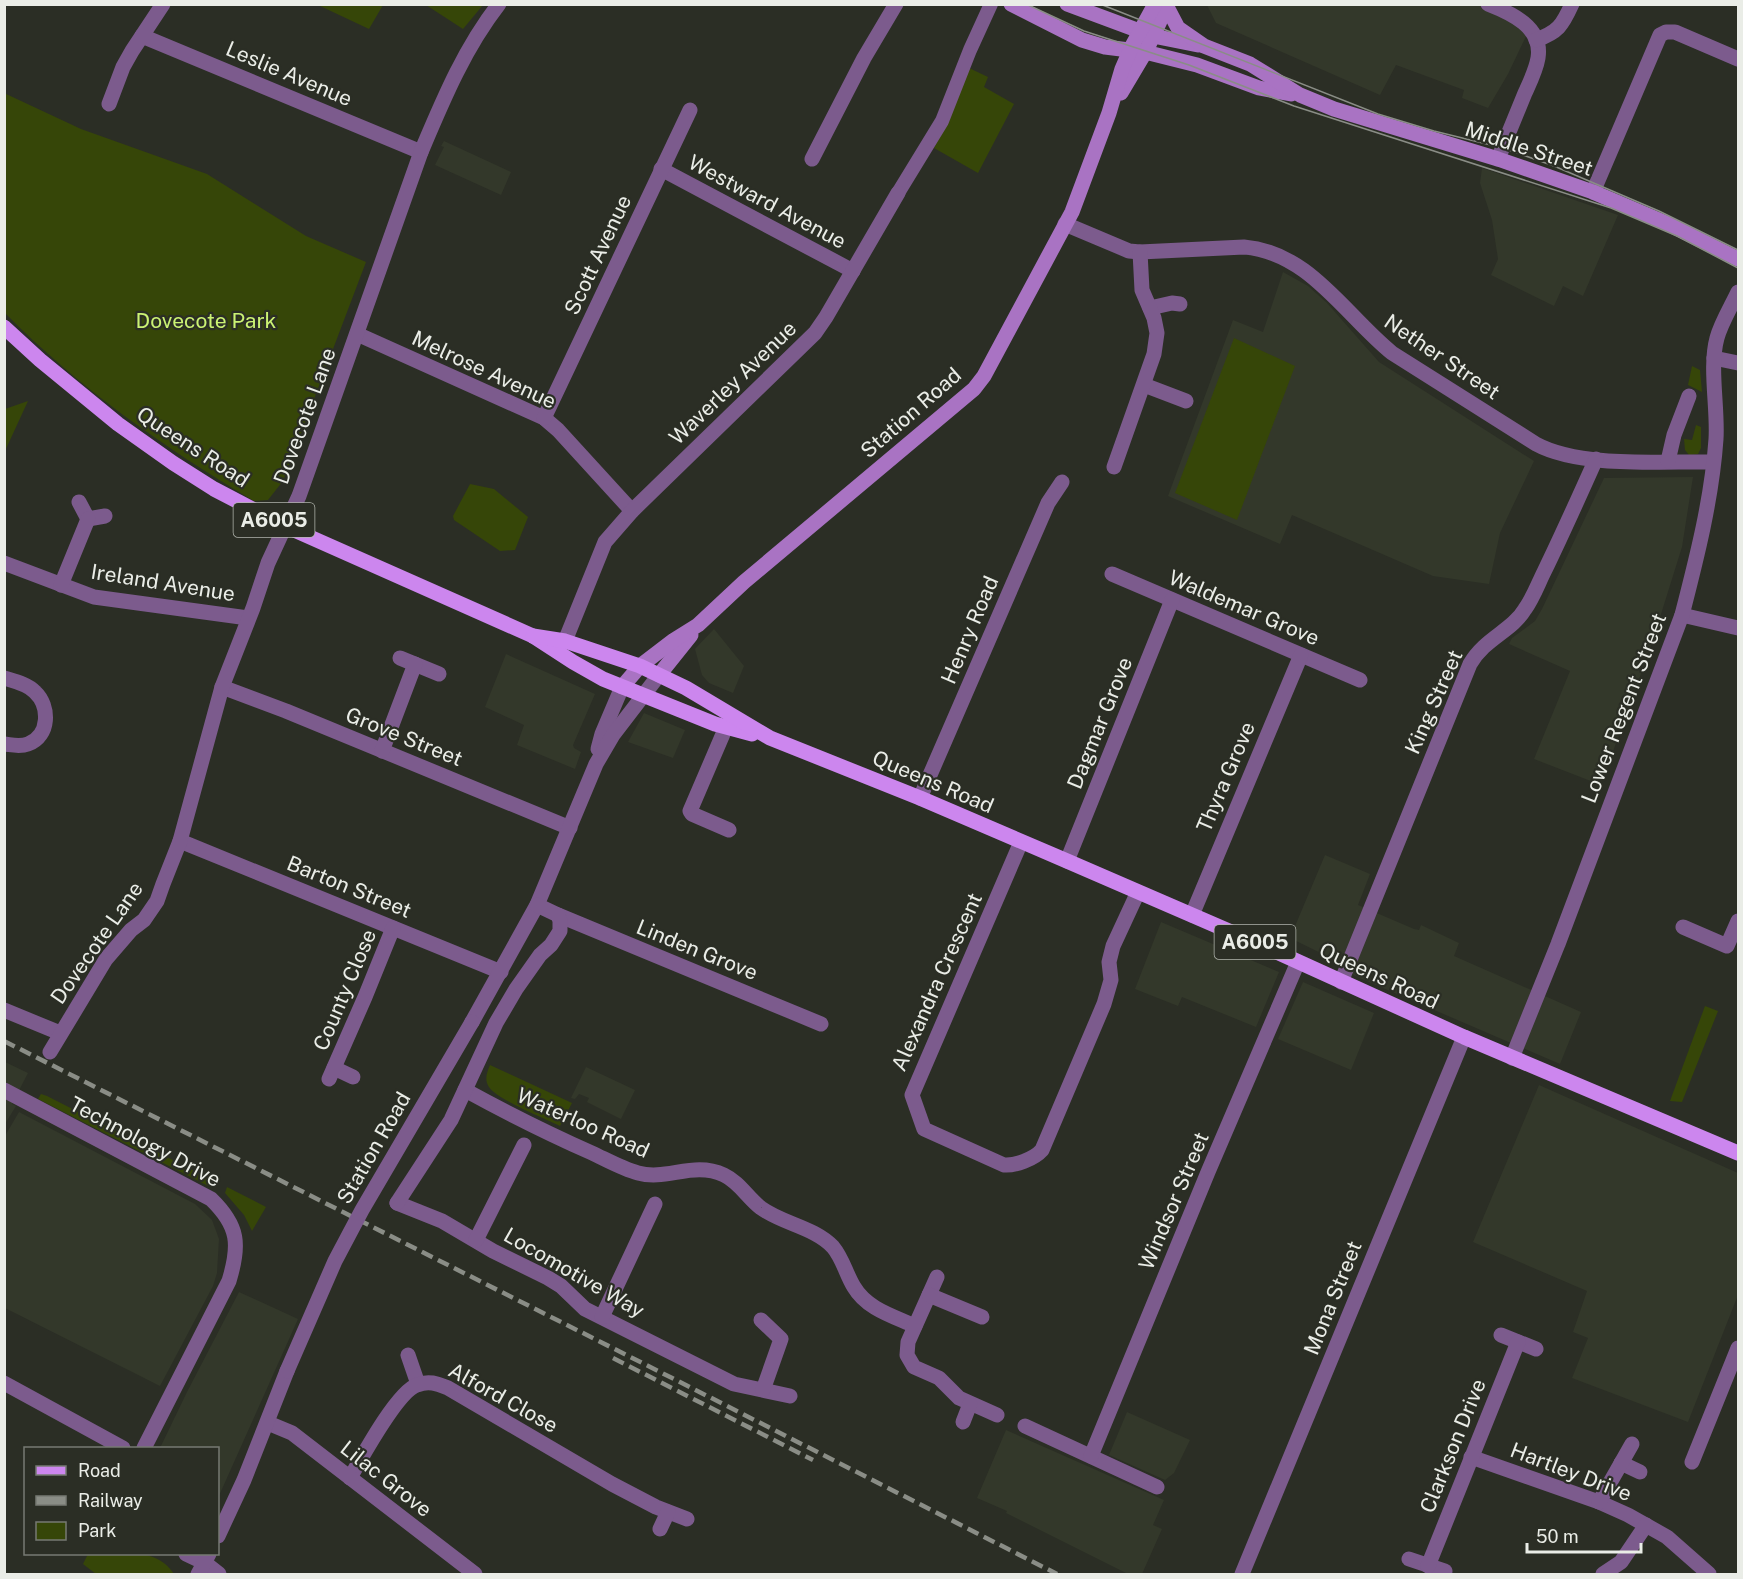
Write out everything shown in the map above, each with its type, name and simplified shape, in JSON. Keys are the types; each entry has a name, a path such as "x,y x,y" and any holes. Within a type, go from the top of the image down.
{"main road":[{"name":"Middle Street","path":"1011,4 1082,40 1105,47 1138,51 1197,65 1259,88 1300,95 1381,124 1498,159 1593,192 1668,224 1738,259"},
{"name":"Middle Street","path":"1067,4 1146,34 1204,46 1250,64 1300,95"},
{"name":"Middle Street","path":"1163,5 1178,28 1204,46"},
{"name":"Station Road","path":"659,675 698,625 744,582 974,389 993,363 1072,212 1109,113 1146,34 1163,5"},
{"name":"Queens Road","path":"4,327 40,360 118,424 214,489 285,526 533,636 603,679 726,728 770,738"},
{"name":"Station Road","path":"622,687 640,666 698,625"},
{"name":"Queens Road","path":"533,636 565,641 640,666 686,688 770,738 920,798 1067,861 1512,1058 1738,1153"}],"street":[{"path":"109,104 123,67 163,4"},
{"name":"Dovecote Lane","path":"50,1053 106,959 131,930 144,920 156,901 180,841 222,687 268,563 299,496 421,152 444,97 471,44 499,4"},
{"path":"812,159 864,58 896,4"},
{"name":"Waverley Avenue","path":"565,641 605,542 632,511 815,333 942,121 991,4"},
{"path":"1488,4 1508,12 1526,25 1536,40 1538,59 1498,159"},
{"path":"1536,40 1560,28 1572,4"},
{"path":"1593,192 1656,41 1666,32 1675,32 1738,59"},
{"name":"Leslie Avenue","path":"142,36 421,152"},
{"name":"Scott Avenue","path":"544,418 690,110"},
{"name":"Westward Avenue","path":"661,169 853,271"},
{"name":"Nether Street","path":"1065,224 1119,247 1140,252 1244,247 1257,248 1285,258 1299,265 1311,275 1372,337 1411,366 1546,450 1567,456 1596,459 1713,462"},
{"path":"1114,467 1154,354 1157,333 1156,324 1142,290 1140,252"},
{"name":"Lower Regent Street","path":"1512,1058 1558,944 1682,615 1696,561 1713,462 1716,438 1714,358 1717,338 1738,292"},
{"path":"1150,308 1163,304 1180,304"},
{"name":"Melrose Avenue","path":"357,334 544,418 558,430 632,511"},
{"path":"1714,358 1738,363"},
{"path":"1144,385 1186,401"},
{"path":"1668,461 1674,435 1689,396"},
{"name":"King Street","path":"1341,982 1470,664 1480,649 1519,618 1526,609 1596,459"},
{"name":"Henry Road","path":"920,798 1048,503 1062,482"},
{"path":"79,502 88,519"},
{"path":"88,519 105,516"},
{"path":"61,585 88,519"},
{"name":"Ireland Avenue","path":"4,563 102,599 172,606 248,618"},
{"name":"Waldemar Grove","path":"1112,574 1360,680"},
{"name":"Dagmar Grove","path":"1067,861 1172,600"},
{"path":"1682,615 1738,628"},
{"name":"Thyra Grove","path":"1192,915 1301,655"},
{"path":"400,658 440,674"},
{"path":"381,751 415,664"},
{"name":"Station Road","path":"219,1534 244,1480 287,1371 335,1261 537,905 596,764 613,735 659,675"},
{"path":"4,678 33,689 45,706 46,716 36,740 18,746 4,744"},
{"name":"Grove Street","path":"222,687 570,828"},
{"name":"Station Road","path":"596,764 602,734 622,687"},
{"path":"726,728 690,811 692,814 729,830"},
{"name":"Barton Street","path":"180,841 501,972"},
{"name":"Alexandra Crescent","path":"1021,842 912,1095 924,1129 1004,1166 1011,1166 1028,1159 1042,1150 1104,1004 1111,980 1109,962 1113,946 1138,892"},
{"path":"465,1090 496,1023 516,989 560,931 558,915 537,905"},
{"name":"Linden Grove","path":"558,915 821,1024"},
{"path":"1683,927 1727,946 1738,921"},
{"name":"County Close","path":"354,1077 332,1074 393,928"},
{"name":"Windsor Street","path":"1090,1456 1298,962"},
{"name":"Dovecote Lane","path":"4,1010 60,1034"},
{"name":"Mona Street","path":"1242,1575 1464,1037"},
{"name":"Technology Drive","path":"4,1090 211,1199 227,1216 234,1230 236,1251 229,1281 145,1447"},
{"name":"Locomotive Way","path":"465,1090 442,1135 397,1203 442,1221 493,1251 548,1278 561,1286 585,1309 734,1384 790,1396"},
{"name":"Waterloo Road","path":"465,1090 559,1138 637,1173 657,1175 696,1169 724,1175 733,1180 762,1208 818,1235 829,1243 865,1301 874,1308 915,1326"},
{"path":"476,1240 524,1145"},
{"path":"602,1317 655,1204"},
{"path":"937,1277 906,1350 910,1362 914,1367 939,1378 955,1395 996,1415"},
{"path":"929,1295 982,1317"},
{"path":"761,1320 781,1340 763,1390"},
{"path":"1501,1335 1536,1349"},
{"name":"Clarkson Drive","path":"1428,1566 1518,1342"},
{"path":"1692,1462 1738,1348"},
{"path":"408,1355 418,1384"},
{"name":"Alford Close","path":"350,1478 404,1394 418,1384 433,1382 448,1388 612,1484 687,1519"},
{"path":"4,1383 119,1447"},
{"path":"963,1422 970,1404"},
{"name":"Lilac Grove","path":"268,1423 292,1433 475,1575"},
{"path":"1025,1426 1157,1486"},
{"path":"1599,1502 1632,1443"},
{"name":"Hartley Drive","path":"1471,1458 1599,1502 1646,1525 1667,1537 1709,1575"},
{"path":"1621,1463 1640,1472"},
{"path":"660,1529 668,1512"},
{"path":"1603,1575 1621,1562 1646,1525"},
{"path":"188,1555 219,1575"},
{"path":"1408,1559 1444,1571"}],"shaded area":[{"path":"1207,5 1480,5 1528,32 1508,74 1488,108 1462,98 1464,90 1396,65 1380,95 1216,23"},
{"path":"444,141 511,172 501,195 435,165 444,147 441,146"},
{"path":"1482,168 1618,215 1583,296 1563,286 1554,306 1491,275 1498,259 1492,220 1480,183"},
{"path":"1283,272 1308,286 1327,303 1379,362 1534,461 1500,533 1489,584 1433,576 1292,515 1280,544 1168,496 1233,320 1263,332"},
{"path":"1693,477 1682,547 1652,643 1601,785 1534,759 1570,671 1509,644 1512,638 1535,621 1542,609 1604,478"},
{"path":"714,629 744,666 733,693 709,683 702,675 695,649"},
{"path":"506,654 595,694 573,745 581,752 575,769 517,745 524,725 485,707"},
{"path":"644,713 685,730 673,758 628,742"},
{"path":"1325,855 1370,874 1358,905 1414,929 1419,930 1421,925 1459,943 1454,956 1581,1012 1560,1064 1355,976 1335,960 1290,938"},
{"path":"1161,922 1279,972 1256,1027 1182,997 1178,1006 1135,989"},
{"path":"1303,982 1374,1013 1351,1070 1278,1039"},
{"path":"5,1062 28,1073 12,1104 16,1106 5,1124"},
{"path":"586,1067 635,1090 621,1119 587,1102 589,1098 579,1094 575,1099 571,1098"},
{"path":"1539,1085 1738,1173 1738,1295 1688,1422 1572,1378 1588,1338 1573,1332 1587,1291 1473,1242"},
{"path":"19,1112 195,1204 212,1220 219,1239 217,1273 213,1286 160,1386 5,1308 5,1136"},
{"path":"239,1292 298,1319 219,1496 219,1447 160,1447"},
{"path":"1127,1412 1190,1440 1174,1473 1165,1480 1109,1455"},
{"path":"1006,1430 1164,1500 1153,1525 1162,1529 1142,1574 1128,1574 1006,1513 1007,1511 977,1498"}],"green space":[{"path":"318,5 383,5 369,29"},
{"path":"426,5 483,5 463,29"},
{"path":"969,68 988,77 984,87 1014,104 978,173 934,148"},
{"name":"Dovecote Park","path":"4,93 81,129 207,174 306,236 366,262 283,481 268,500 254,501 155,438 62,366 5,313"},
{"path":"1234,338 1295,366 1237,520 1175,493"},
{"path":"1692,366 1700,370 1702,392 1688,385"},
{"path":"28,401 5,451 5,409"},
{"path":"1696,425 1701,427 1701,448 1698,454 1689,455 1685,450 1684,439 1692,440"},
{"path":"470,484 494,489 528,517 515,550 500,551 454,520 453,516"},
{"path":"1705,1006 1718,1011 1682,1102 1670,1101"},
{"path":"490,1065 572,1103 560,1126 493,1092 487,1082"},
{"path":"41,1094 214,1181 210,1187 38,1099"},
{"path":"227,1187 266,1207 252,1231 244,1215 225,1193"},
{"path":"88,1555 147,1555 166,1565 174,1574 96,1574 83,1564"}],"tram line":[{"path":"1026,4 1084,31 1189,65 1294,106 1611,208 1677,236 1738,268"},
{"path":"1100,4 1378,114 1503,148 1554,166 1659,211 1738,250"}],"railway":[{"path":"4,1041 1057,1574"},
{"path":"613,1358 813,1460"}]}
